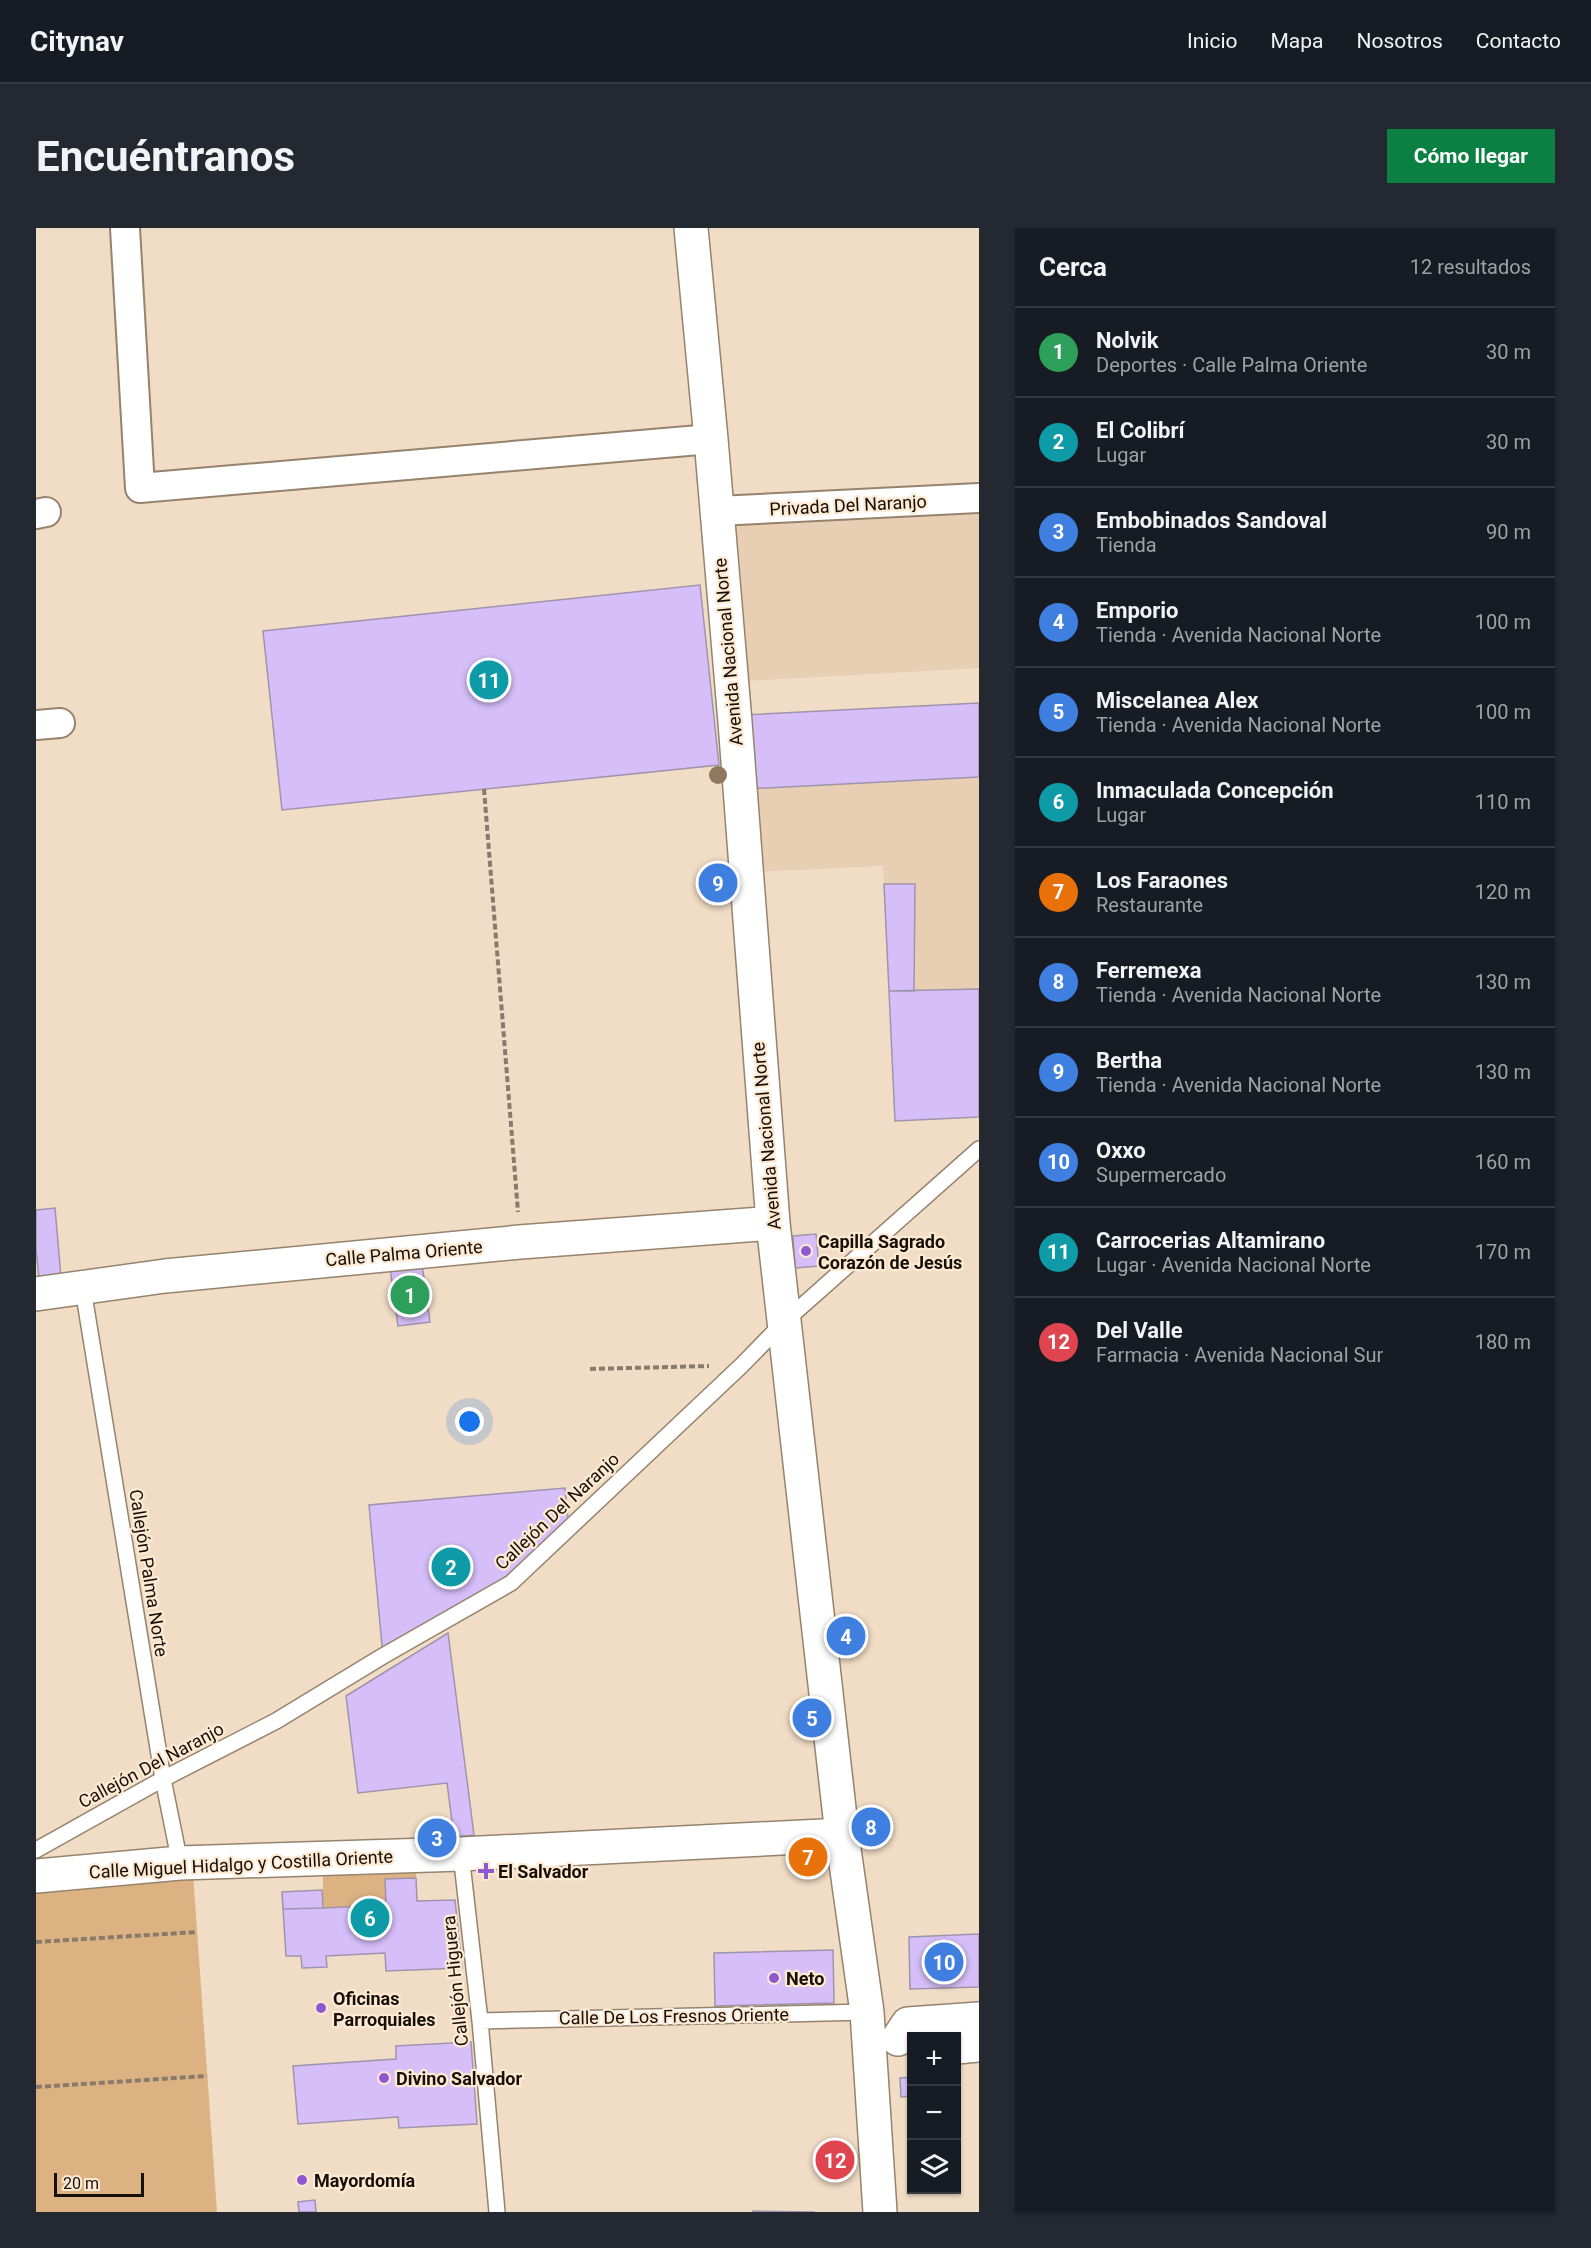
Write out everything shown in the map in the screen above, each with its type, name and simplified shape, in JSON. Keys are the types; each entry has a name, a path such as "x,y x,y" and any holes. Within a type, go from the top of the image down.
{"main road":[{"name":"Avenida Nacional Norte","path":"691,228 717,511 773,1223 842,1835 886,2036 880,2212"},
{"name":"Calle Palma Oriente","path":"36,1294 165,1276 520,1242 773,1223"},
{"name":"Calle Miguel Hidalgo y Costilla Oriente","path":"36,1876 180,1863 247,1866 842,1835"},
{"path":"886,2036 908,2024 979,2019"},
{"path":"961,2047 979,2045"}],"street":[{"path":"125,228 140,488 711,439"},
{"name":"Privada Del Naranjo","path":"717,511 979,498"}],"lane":[{"name":"Callejón Del Naranjo","path":"36,1850 163,1779 276,1721 383,1656 511,1583 742,1365 784,1322 979,1149"},
{"name":"Callejón Palma Norte","path":"83,1289 163,1779 180,1863"},
{"name":"Callejón Higuera","path":"461,1854 480,2021 497,2212"},
{"name":"Calle De Los Fresnos Oriente","path":"480,2021 886,2036"}],"path":[{"path":"484,789 520,1242"},
{"path":"590,1369 742,1365"},
{"path":"36,1942 197,1932"},
{"path":"36,2087 207,2076"}],"shaded area":[{"path":"979,498 979,668 746,681 734,510"},
{"path":"979,703 979,1117 889,991 883,866 750,872 743,715"},
{"path":"416,1858 416,1878 385,1879 386,1905 323,1908 323,1865"},
{"path":"193,1874 217,2212 36,2212 36,1886"}],"building":[{"path":"700,585 719,765 282,810 263,631"},
{"path":"979,703 979,777 746,789 743,715"},
{"path":"725,872 728,892 711,895 708,874"},
{"path":"884,884 915,884 914,991 889,991"},
{"path":"979,989 979,1117 895,1121 889,991"},
{"path":"55,1208 61,1277 39,1279 36,1210"},
{"name":"Capilla Sagrado Corazón de Jesús","path":"816,1234 819,1266 795,1268 793,1236"},
{"path":"422,1264 430,1322 398,1326 390,1268"},
{"path":"565,1488 569,1528 511,1583 383,1656 369,1505"},
{"path":"448,1633 474,1835 454,1837 447,1783 358,1793 346,1696"},
{"path":"416,1878 417,1901 455,1900 462,1968 386,1971 385,1953 326,1956 327,1967 302,1968 301,1956 286,1956 282,1892 322,1890 323,1908 386,1905 385,1879"},
{"path":"322,1890 323,1908 283,1909 282,1892"},
{"path":"979,1934 979,1987 910,1989 909,1937"},
{"name":"Neto","path":"833,1950 834,2003 715,2006 714,1953"},
{"name":"Divino Salvador","path":"471,2042 477,2124 399,2128 398,2117 298,2124 293,2066 396,2059 396,2046"},
{"path":"907,2077 907,2096 901,2097 900,2078"},
{"path":"315,2200 316,2212 299,2212 298,2202"},
{"path":"753,2211 815,2212 753,2212"}],"place":[{"name":"Carrocerias Altamirano","path":"489,680"},
{"name":"Bertha","path":"718,883"},
{"name":"Capilla Sagrado Corazón de Jesús","path":"806,1251"},
{"name":"Nolvik","path":"410,1295"},
{"name":"El Colibrí","path":"451,1567"},
{"name":"Emporio","path":"846,1636"},
{"name":"Miscelanea Alex","path":"812,1718"},
{"name":"Ferremexa","path":"871,1827"},
{"name":"Embobinados Sandoval","path":"437,1838"},
{"name":"Los Faraones","path":"808,1857"},
{"name":"El Salvador","path":"486,1871"},
{"name":"Inmaculada Concepción","path":"370,1918"},
{"name":"Oxxo","path":"944,1962"},
{"name":"Neto","path":"774,1978"},
{"name":"Oficinas Parroquiales","path":"321,2008"},
{"name":"Divino Salvador","path":"384,2078"},
{"name":"Del Valle","path":"835,2160"},
{"name":"Mayordomía","path":"302,2180"}]}
